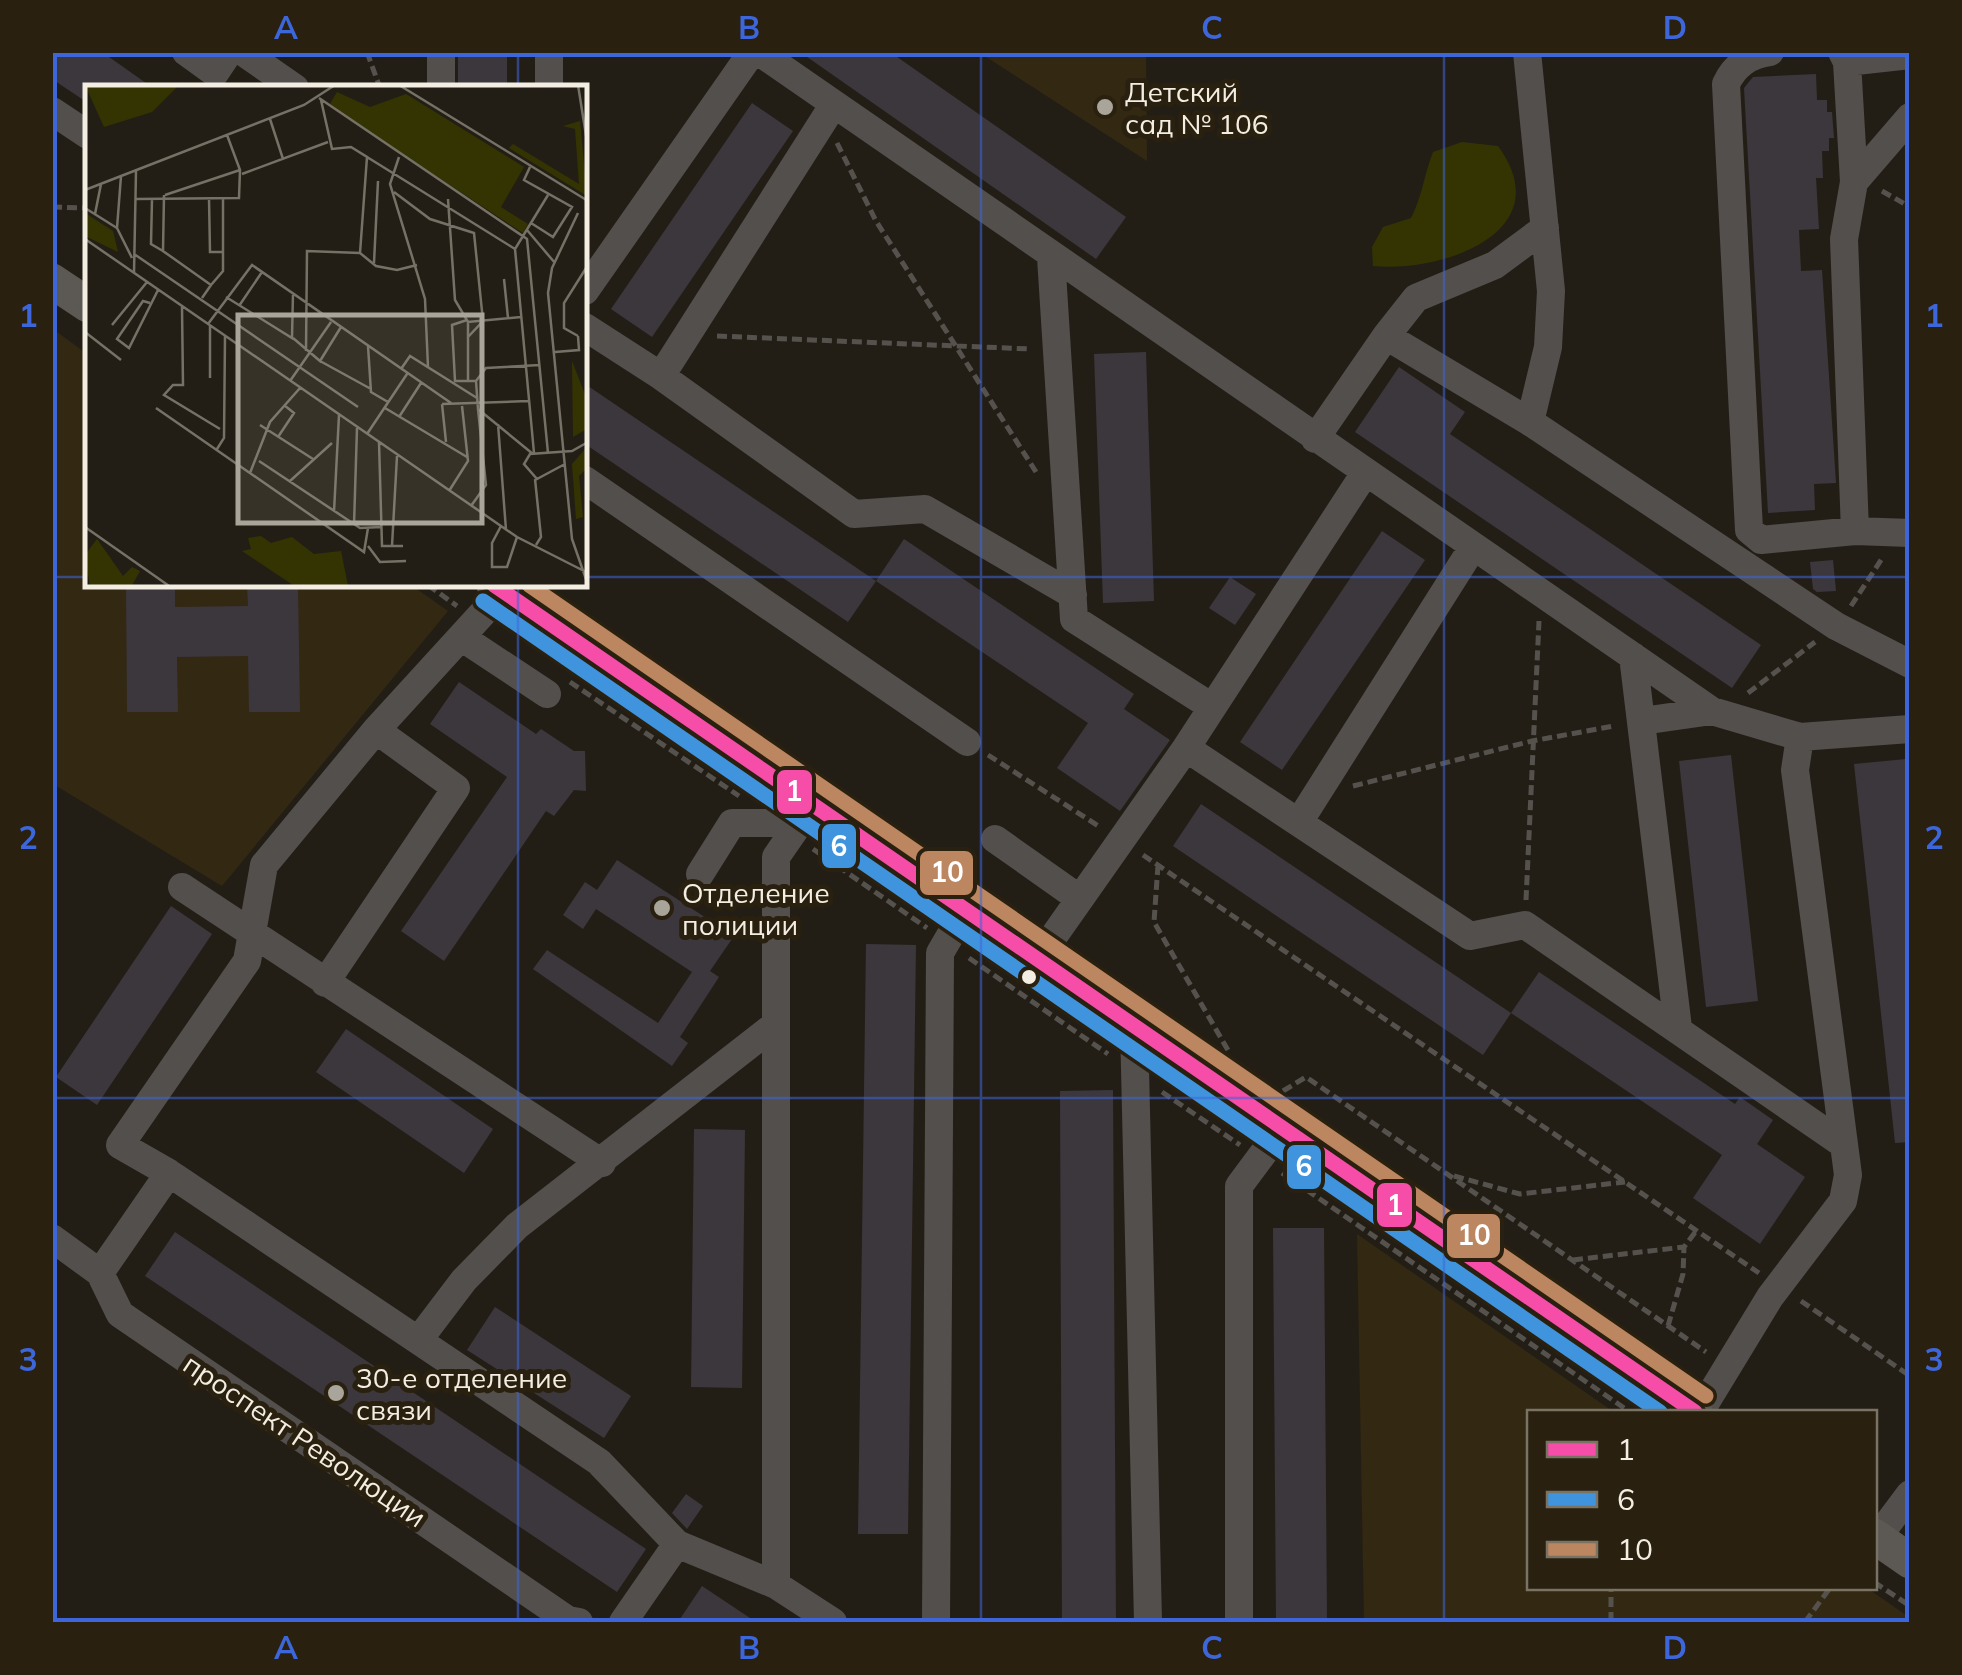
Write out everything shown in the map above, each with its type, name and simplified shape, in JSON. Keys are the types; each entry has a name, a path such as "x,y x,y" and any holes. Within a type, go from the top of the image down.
{"main road":[{"path":"52,281 85,303"},
{"path":"498,588 796,814 965,910 1134,1026 1277,1112 1694,1410"},
{"path":"1877,1538 1910,1561"}],"street":[{"path":"186,52 215,73 229,52"},
{"path":"243,52 291,85"},
{"path":"440,85 441,52"},
{"path":"549,52 549,85"},
{"path":"588,286 756,52 1712,711 1800,737 1910,730"},
{"path":"1526,52 1545,228 1550,321 1530,422"},
{"path":"1770,52 1756,54 1732,71 1726,84 1749,530 1761,540 1855,531 1910,534"},
{"path":"1855,531 1844,239 1854,182 1845,57 1910,55"},
{"path":"661,376 834,104"},
{"path":"52,110 85,133"},
{"path":"1854,182 1910,117"},
{"path":"1315,438 1416,298 1495,266 1545,228"},
{"path":"1051,257 1074,619 1212,707"},
{"path":"588,329 661,376 854,514 926,509 1072,595"},
{"path":"1386,336 1530,422 1836,626 1910,664"},
{"path":"1038,960 1186,748 1365,473"},
{"path":"588,482 967,742"},
{"path":"1299,822 1473,546"},
{"path":"498,588 264,865 247,961 120,1145 420,1338 598,1462 677,1544 776,1586 833,1622"},
{"path":"468,628 551,683"},
{"path":"1632,656 1678,1028"},
{"path":"1642,720 1712,711"},
{"path":"325,983 456,788 376,730"},
{"path":"1698,1410 1779,1286 1843,1201 1848,1175 1795,770 1800,737"},
{"path":"1186,748 1470,936 1525,925 1843,1144"},
{"path":"700,874 732,823 796,814"},
{"path":"776,1586 776,857 796,814"},
{"path":"994,839 1080,899"},
{"path":"182,886 602,1163"},
{"path":"936,1622 940,953 965,910"},
{"path":"420,1338 464,1280 518,1226 775,1025"},
{"path":"1134,1026 1148,1622"},
{"path":"1239,1622 1239,1186 1261,1160 1277,1112"},
{"path":"100,1273 169,1174"},
{"name":"проспект Революции","path":"52,1238 100,1273 120,1314 552,1609 579,1622"},
{"path":"1877,1536 1910,1494"},
{"path":"623,1622 677,1544"}],"path":[{"path":"367,52 379,85"},
{"path":"834,104 834,136 876,221 952,345 1068,520"},
{"path":"52,207 85,208"},
{"path":"689,335 1058,350"},
{"path":"431,588 468,628"},
{"path":"1525,925 1541,593"},
{"path":"551,683 796,814 947,942 1627,1410"},
{"path":"1316,796 1532,741 1642,720"},
{"path":"967,742 1158,865 1910,1376"},
{"path":"1158,865 1154,922 1230,1052 1243,1062"},
{"path":"1277,1112 1306,1077 1729,1368"},
{"path":"1270,1081 1277,1112"},
{"path":"1446,1174 1520,1194 1625,1182"},
{"path":"1668,1326 1683,1274 1684,1247 1696,1230"},
{"path":"1573,1260 1684,1247"},
{"path":"1611,1410 1612,1400"},
{"path":"1877,1584 1910,1606"},
{"path":"1611,1590 1611,1622"},
{"path":"1805,1622 1829,1590"}],"shaded area":[{"name":"Детский сад № 106","path":"980,53 1146,53 1147,161"},
{"path":"1462,142 1498,146 1514,176 1515,202 1504,224 1485,241 1459,254 1430,262 1373,266 1372,247 1383,227 1411,218 1433,152"},
{"path":"53,329 85,353 85,588 415,588 448,611 222,886 53,784"},
{"path":"1357,1234 1611,1410 1527,1410 1527,1590 1870,1590 1909,1617 1909,1622 1364,1622"}],"building":[{"path":"52,52 102,52 149,85 85,85 85,101 52,79"},
{"path":"458,52 507,52 507,85 458,85"},
{"path":"800,52 890,52 1126,217 1096,259"},
{"path":"1816,74 1817,100 1827,100 1834,138 1829,138 1829,151 1822,151 1823,178 1816,178 1819,229 1799,230 1801,271 1822,270 1836,483 1814,484 1815,510 1768,513 1744,88 1753,77"},
{"path":"752,103 793,131 652,337 611,309"},
{"path":"1146,352 1154,601 1103,603 1094,354"},
{"path":"1399,367 1465,412 1450,434 1761,645 1732,688 1355,432"},
{"path":"588,386 876,581 848,622 588,446"},
{"path":"1382,531 1425,560 1282,770 1240,742"},
{"path":"904,539 1134,694 1124,709 1170,740 1120,811 1057,768 1088,723 876,581"},
{"path":"1833,560 1836,591 1817,592 1813,589 1810,562"},
{"path":"1230,577 1256,594 1235,625 1209,608"},
{"path":"126,588 175,588 175,607 248,606 247,588 298,588 300,712 249,712 248,656 177,657 178,712 127,712"},
{"path":"459,682 536,734 541,729 574,751 585,751 586,791 574,790 554,816 546,811 444,961 401,931 507,777 430,724"},
{"path":"1731,755 1758,1001 1706,1007 1679,761"},
{"path":"1906,759 1910,796 1910,1142 1895,1143 1854,764"},
{"path":"1201,804 1511,1013 1483,1055 1173,846"},
{"path":"617,860 734,936 710,971 719,977 680,1037 688,1043 672,1066 533,969 547,950 658,1023 692,972 596,909 583,929 563,915 585,882 597,890"},
{"path":"171,906 212,934 97,1105 56,1077"},
{"path":"866,944 916,945 908,1534 858,1534"},
{"path":"1539,972 1735,1104 1740,1097 1773,1120 1757,1144 1805,1177 1760,1244 1693,1198 1722,1155 1511,1013"},
{"path":"346,1029 493,1129 464,1173 316,1072"},
{"path":"1113,1090 1116,1622 1062,1622 1060,1091"},
{"path":"694,1129 745,1130 742,1388 691,1387"},
{"path":"1273,1228 1324,1228 1327,1622 1276,1622"},
{"path":"175,1232 646,1549 617,1592 145,1276"},
{"path":"495,1307 631,1396 604,1438 467,1350"},
{"path":"686,1494 703,1506 687,1529 672,1513"},
{"path":"702,1586 756,1622 678,1622"}],"transit line":[{"name":"1","path":"498,588 1692,1410"},
{"name":"10","path":"533,588 1706,1396"},
{"name":"6","path":"483,601 1657,1410"}],"place":[{"name":"Детский сад № 106","path":"1105,107"},
{"name":"Отделение полиции","path":"662,908"},
{"name":"30-е отделение связи","path":"336,1393"}]}
